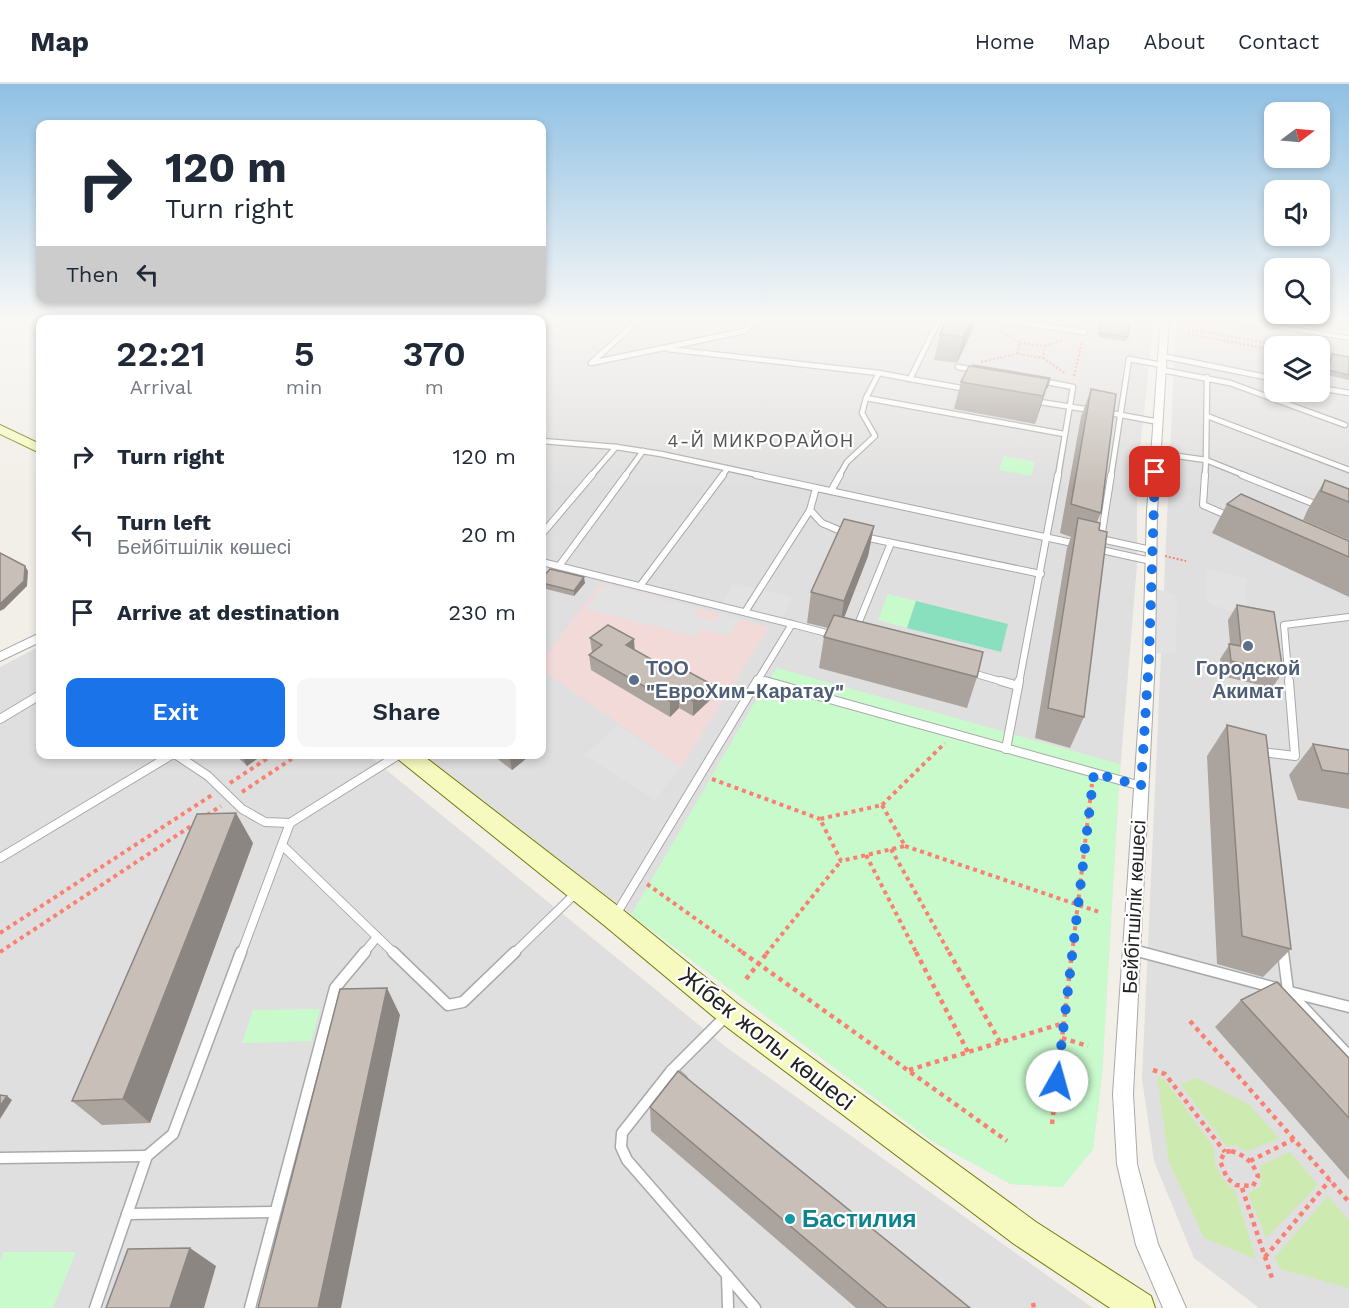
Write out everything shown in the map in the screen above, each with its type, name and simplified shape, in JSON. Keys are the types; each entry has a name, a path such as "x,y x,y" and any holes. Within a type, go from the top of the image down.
{"main road":[{"path":"0,429 36,447"},
{"name":"Жібек жолы көшесі","path":"412,759 729,1012 1025,1233 1139,1308"}],"street":[{"name":"Бейбітшілік көшесі","path":"1161,375 1151,555 1149,658 1123,1094 1127,1164 1148,1245 1175,1308"},
{"path":"0,657 36,639"}],"lane":[{"path":"831,490 847,462 875,436 860,413 861,406 878,375"},
{"path":"890,375 968,389"},
{"path":"910,379 912,375"},
{"path":"1126,375 1101,539 1151,555"},
{"path":"1201,375 1230,383 1345,425"},
{"path":"1248,375 1264,377"},
{"path":"1207,377 1203,505 1235,518"},
{"path":"1006,749 1048,538 1073,387 1038,381"},
{"path":"1330,390 1349,393"},
{"path":"866,398 1064,434"},
{"path":"1027,399 1159,422"},
{"path":"1207,416 1349,470"},
{"path":"546,441 643,451 1082,546"},
{"path":"546,529 616,447"},
{"path":"559,566 643,451"},
{"path":"1156,453 1206,460 1327,509"},
{"path":"640,586 727,470"},
{"path":"745,612 810,510 816,488"},
{"path":"810,510 822,523 840,532 1041,574"},
{"path":"852,640 891,543"},
{"path":"1093,548 1151,555"},
{"path":"546,563 842,637"},
{"path":"1262,763 1261,752 1295,756 1284,625 1349,617"},
{"path":"614,918 792,624"},
{"path":"963,670 1018,686"},
{"path":"757,679 1141,786"},
{"path":"0,719 36,698"},
{"path":"0,858 166,759"},
{"path":"182,759 208,776 242,809 265,822 290,823 392,759"},
{"path":"95,1308 147,1156 173,1134 290,823"},
{"path":"282,845 448,1005 463,1002 579,891"},
{"path":"1282,934 1288,991 1349,1056"},
{"path":"250,1308 335,988 377,937"},
{"path":"1131,950 1349,1007"},
{"path":"729,1012 671,1071 622,1133 621,1147 627,1160 755,1308"},
{"path":"671,1071 689,1086"},
{"path":"0,1158 147,1156"},
{"path":"127,1214 275,1212"},
{"path":"727,1275 728,1308"}],"path":[{"path":"700,774 820,819 882,805 954,734"},
{"path":"0,933 266,759"},
{"path":"0,952 291,759"},
{"path":"1052,1124 1094,773"},
{"path":"882,805 904,846"},
{"path":"820,819 841,861"},
{"path":"746,979 841,861 904,846 1099,912"},
{"path":"891,849 1000,1042"},
{"path":"866,855 968,1052"},
{"path":"638,878 1007,1141"},
{"path":"1190,1021 1349,1202"},
{"path":"909,1070 1064,1023"},
{"path":"1062,1038 1088,1046"},
{"path":"1153,1070 1165,1074 1225,1152"},
{"path":"1250,1161 1294,1139"},
{"path":"1225,1152 1238,1152 1255,1167 1257,1182 1253,1186 1242,1188 1230,1181 1221,1167 1220,1161 1225,1152"},
{"path":"1265,1257 1330,1180"},
{"path":"1242,1188 1274,1281"}],"shaded area":[{"path":"546,375 1148,375 1137,477 1137,565 1119,784 1102,1075 1093,1149 1062,1187 1011,1184 932,1141 425,759 546,759"},
{"path":"1173,375 1264,375 1264,402 1330,402 1330,375 1349,375 1349,1308 1259,1308 1194,1258 1154,1161 1142,1079"},
{"path":"1207,569 1246,579 1246,617 1206,602"},
{"path":"601,583 769,627 681,767 546,673 546,655"},
{"path":"733,583 792,597 781,621 721,606"},
{"path":"606,585 698,609 695,615 715,622 721,614 739,619 730,636 701,629 697,637 586,609 601,588"},
{"path":"1150,586 1177,596 1176,652 1149,654"},
{"path":"36,648 36,759 373,759 726,1047 1093,1308 0,1308 0,667"},
{"path":"618,725 681,767 655,800 584,755"}],"green space":[{"path":"1004,456 1035,462 1031,476 999,470"},
{"path":"888,594 916,601 907,628 878,620"},
{"path":"916,601 1008,624 1001,652 907,628"},
{"path":"777,668 1120,764 1102,1075 1093,1149 1062,1187 1011,1184 932,1141 631,915 764,686"},
{"path":"320,1009 311,1041 242,1043 253,1010"},
{"path":"1157,1076 1166,1081 1214,1148 1215,1163 1222,1178 1235,1191 1256,1259 1204,1238 1169,1162"},
{"path":"1197,1078 1250,1105 1279,1139 1247,1151 1234,1145 1227,1147 1180,1084"},
{"path":"1290,1152 1318,1185 1266,1238 1248,1193 1261,1186 1260,1166"},
{"path":"1328,1196 1349,1221 1349,1288 1280,1269 1275,1257"},
{"path":"4,1252 76,1252 53,1308 0,1308 0,1261"}],"building":[{"path":"964,375 1025,375 1049,379 1043,396 961,382"},
{"path":"1026,375 1050,378 1047,388 1049,379"},
{"path":"1091,389 1116,394 1101,513 1071,504"},
{"path":"1325,480 1349,489 1349,502 1321,491"},
{"path":"1241,494 1349,541 1349,557 1227,504"},
{"path":"1078,518 1100,523 1099,530 1107,532 1084,717 1048,708"},
{"path":"844,519 874,526 844,601 811,592"},
{"path":"0,553 25,566 24,581 0,604"},
{"path":"550,569 584,577 574,591 546,584 546,574"},
{"path":"1237,605 1274,612 1283,672 1231,661 1229,644 1241,646"},
{"path":"834,615 983,652 977,677 824,637"},
{"path":"608,625 634,639 626,645 679,675 685,670 711,684 693,701 679,693 670,701 589,655 602,645 590,638"},
{"path":"1227,725 1266,735 1291,949 1242,936"},
{"path":"1313,744 1349,750 1349,774 1322,770"},
{"path":"236,813 123,1099 72,1101 197,814"},
{"path":"1277,982 1349,1058 1349,1118 1241,1000"},
{"path":"387,988 318,1308 258,1308 340,989"},
{"path":"678,1071 970,1308 887,1308 650,1107"},
{"path":"0,1095 7,1096 0,1106"},
{"path":"190,1248 170,1308 106,1308 128,1249"}],"place":[{"name":"Городской Акимат","path":"1248,646"},
{"name":"ТОО \"ЕвроХим-Каратау\"","path":"634,680"},
{"name":"Бастилия","path":"790,1219"}],"district":[{"name":"4-Й МИКРОРАЙОН","path":"761,440"}],"route":[{"path":"1057,1081 1094,773 1141,786 1149,658 1155,472"}]}
